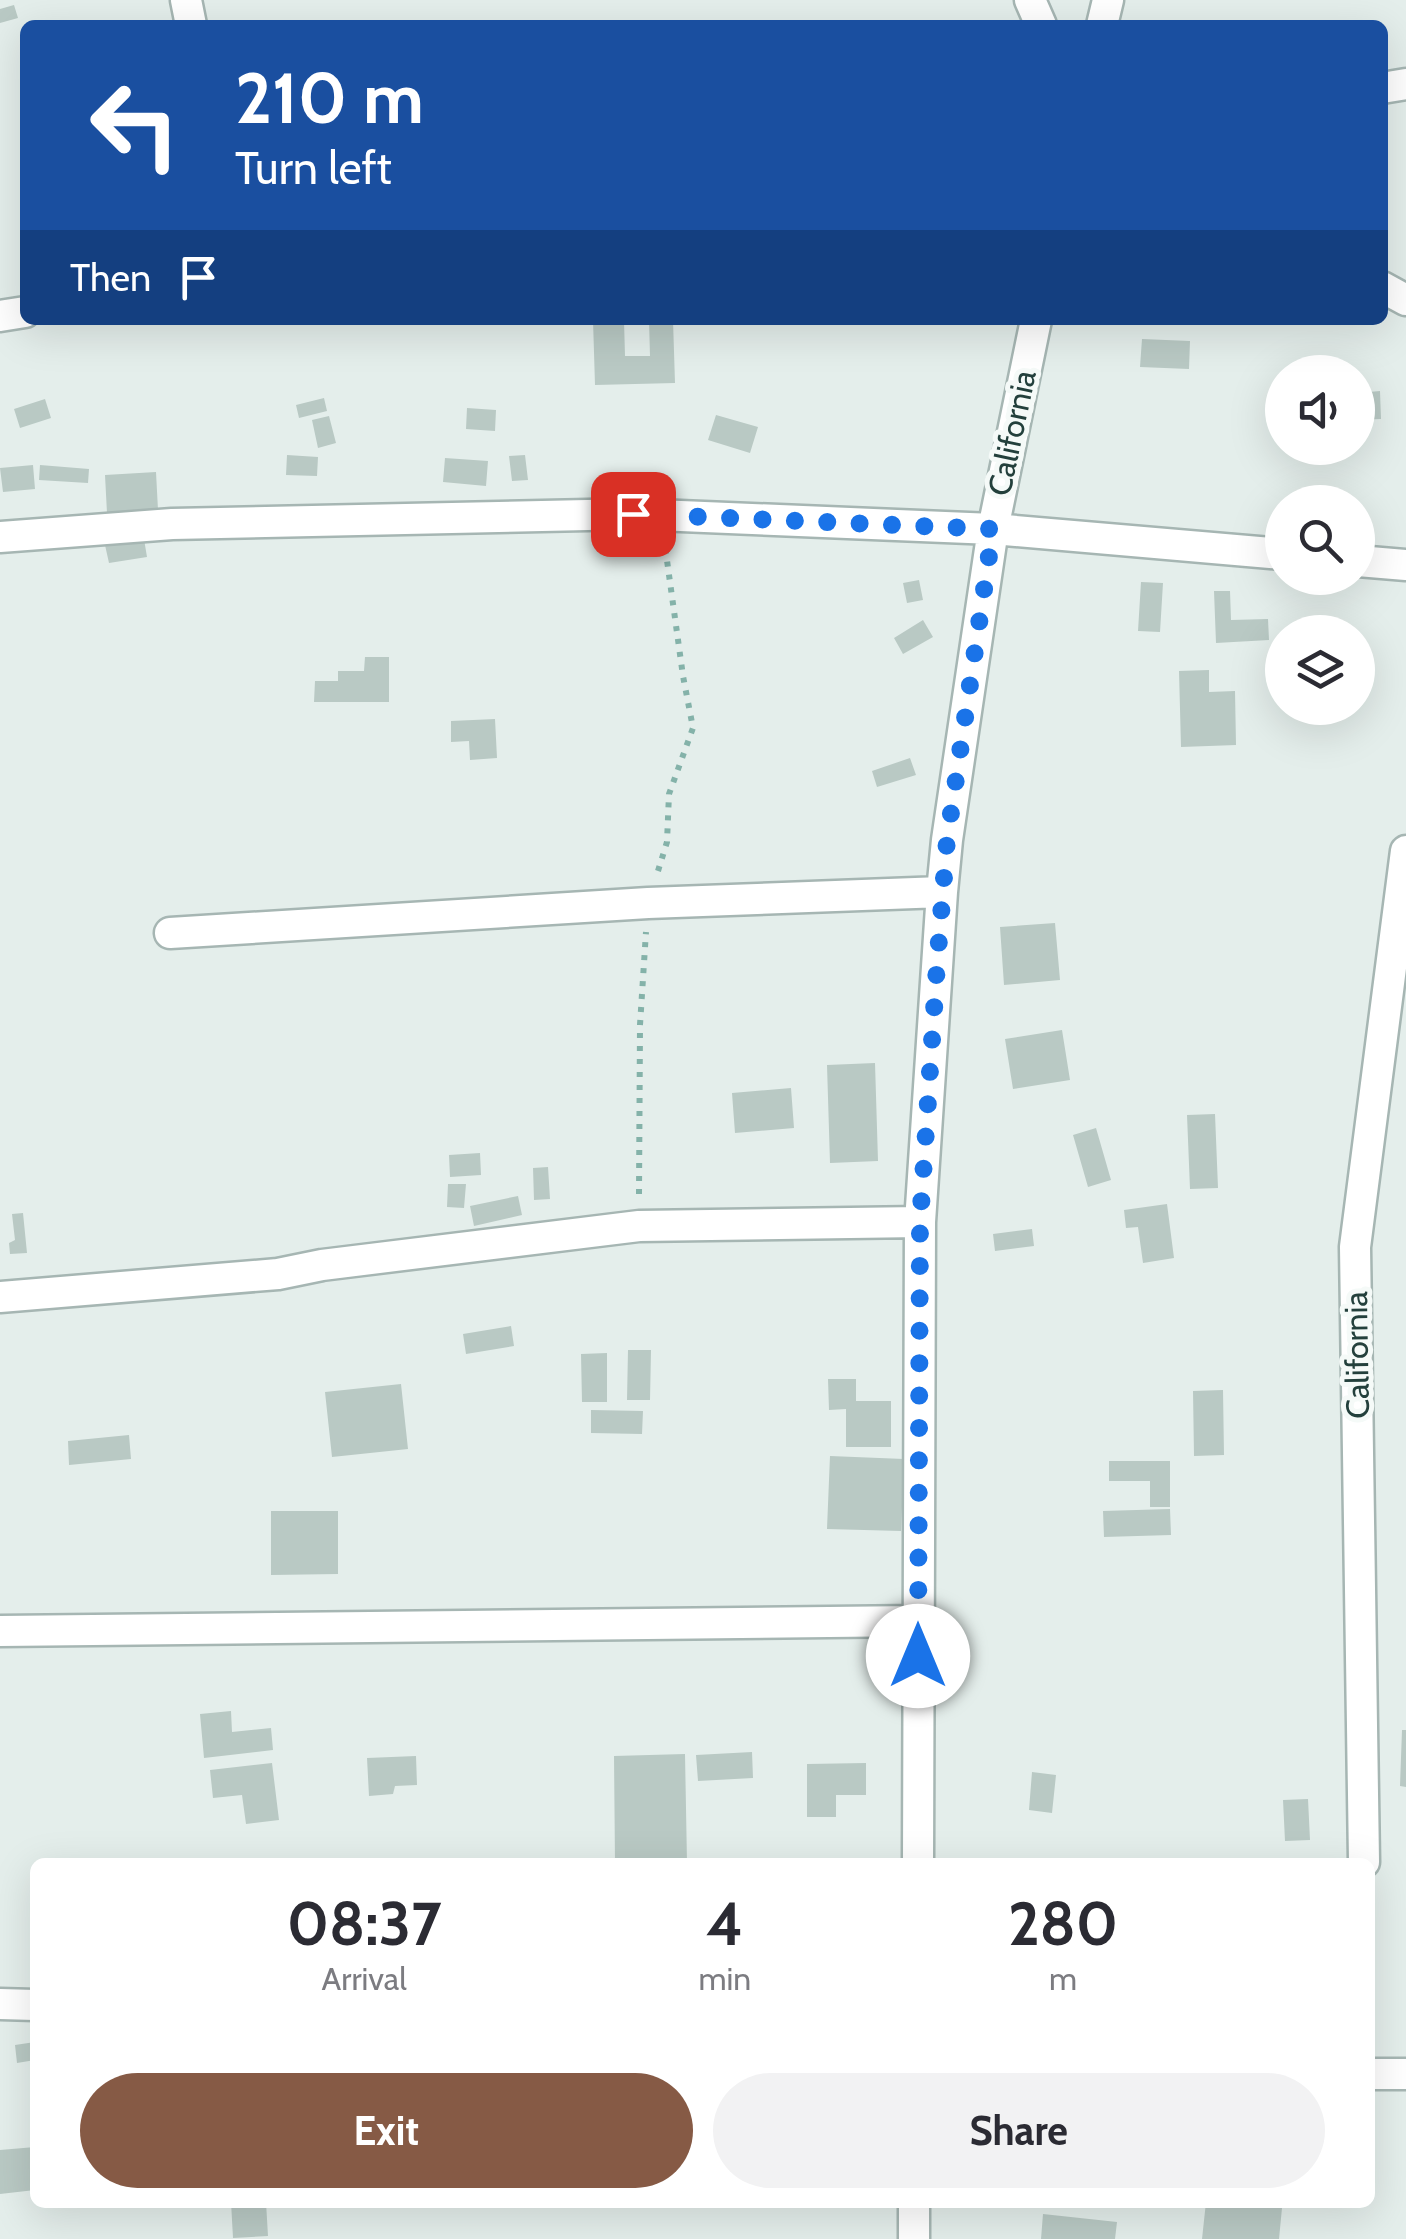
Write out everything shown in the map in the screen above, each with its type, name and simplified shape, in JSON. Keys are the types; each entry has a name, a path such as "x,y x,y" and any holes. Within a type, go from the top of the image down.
{"street":[{"name":"California","path":"918,1858 920,1222 942,892 993,529 1035,325"},
{"path":"0,537 172,524 633,514 993,529 1265,553"},
{"path":"1375,562 1406,565"},
{"name":"California","path":"1364,1858 1355,1246 1406,851"},
{"path":"170,934 648,902 942,892"},
{"path":"0,1297 278,1274 322,1265 639,1226 920,1222"},
{"path":"0,1631 918,1621"},
{"path":"0,2004 30,2005"},
{"path":"1375,2074 1406,2074"},
{"path":"914,2208 914,2239"}],"building":[{"path":"14,5 18,18 0,23 0,9"},
{"path":"593,325 624,325 625,356 650,356 649,325 673,325 675,383 595,385"},
{"path":"1142,339 1190,341 1189,369 1140,367"},
{"path":"1375,391 1380,391 1381,419 1375,419"},
{"path":"324,398 327,411 299,418 296,405"},
{"path":"45,399 51,418 20,428 14,409"},
{"path":"467,408 496,410 495,431 466,429"},
{"path":"716,415 758,427 750,453 708,440"},
{"path":"329,416 336,443 318,448 312,420"},
{"path":"287,455 318,457 317,476 286,475"},
{"path":"525,455 528,480 512,481 509,456"},
{"path":"445,458 488,461 486,486 443,482"},
{"path":"33,465 35,489 3,492 0,468"},
{"path":"40,465 89,469 88,483 39,480"},
{"path":"156,472 158,510 107,513 105,475"},
{"path":"144,539 147,557 109,563 105,545"},
{"path":"919,580 923,600 907,603 903,583"},
{"path":"1141,582 1163,583 1160,632 1138,631"},
{"path":"1214,591 1230,591 1231,620 1265,619 1265,640 1216,643"},
{"path":"923,620 933,637 903,654 894,638"},
{"path":"365,657 389,657 389,702 314,702 315,681 338,681 338,671 364,671"},
{"path":"1209,670 1209,692 1235,691 1236,745 1181,747 1179,671"},
{"path":"495,719 497,758 470,760 469,741 451,742 451,721"},
{"path":"910,758 916,775 877,787 872,771"},
{"path":"1055,923 1060,980 1004,985 1000,927"},
{"path":"1062,1030 1070,1080 1013,1089 1005,1039"},
{"path":"875,1063 878,1161 830,1163 827,1065"},
{"path":"791,1088 794,1128 735,1133 732,1093"},
{"path":"1215,1114 1218,1188 1190,1189 1187,1115"},
{"path":"1096,1128 1111,1180 1088,1187 1073,1135"},
{"path":"480,1153 481,1175 450,1177 449,1155"},
{"path":"548,1167 550,1199 534,1200 533,1168"},
{"path":"448,1184 466,1184 464,1208 447,1207"},
{"path":"518,1196 522,1215 474,1226 470,1206"},
{"path":"1167,1204 1174,1258 1143,1263 1138,1227 1126,1228 1124,1210"},
{"path":"23,1213 27,1253 10,1254 9,1243 15,1240 12,1214"},
{"path":"1032,1229 1034,1246 995,1251 993,1234"},
{"path":"511,1326 514,1346 466,1354 463,1334"},
{"path":"628,1350 651,1350 650,1400 627,1400"},
{"path":"607,1353 607,1402 582,1402 581,1354"},
{"path":"828,1379 856,1379 856,1401 891,1401 891,1447 846,1447 846,1409 829,1410"},
{"path":"401,1384 408,1449 332,1457 325,1392"},
{"path":"1223,1390 1224,1455 1194,1456 1193,1391"},
{"path":"591,1410 643,1411 642,1434 591,1433"},
{"path":"129,1435 131,1459 69,1465 68,1441"},
{"path":"830,1456 904,1459 901,1531 827,1529"},
{"path":"1109,1461 1170,1461 1170,1507 1150,1507 1150,1481 1109,1481"},
{"path":"1170,1509 1171,1535 1104,1537 1103,1511"},
{"path":"271,1511 338,1511 338,1574 271,1575"},
{"path":"231,1711 232,1732 271,1728 273,1750 204,1758 200,1714"},
{"path":"1402,1730 1406,1730 1406,1787 1400,1786"},
{"path":"752,1752 753,1778 698,1781 696,1755"},
{"path":"685,1754 687,1858 615,1858 614,1756"},
{"path":"416,1756 417,1785 395,1786 393,1794 369,1796 367,1758"},
{"path":"272,1763 279,1820 246,1824 242,1795 213,1798 210,1770"},
{"path":"866,1763 866,1795 836,1795 836,1817 807,1817 807,1764"},
{"path":"1032,1772 1056,1775 1052,1813 1029,1810"},
{"path":"1308,1799 1310,1840 1285,1841 1283,1800"},
{"path":"30,2043 30,2061 17,2063 15,2045"},
{"path":"30,2147 30,2191 0,2194 0,2150"},
{"path":"231,2208 266,2208 268,2236 233,2238"},
{"path":"1205,2208 1282,2208 1279,2239 1202,2239"},
{"path":"1043,2214 1117,2222 1115,2239 1041,2239"}],"route":[{"path":"633,514 993,529 947,840 937,965 920,1222 918,1656"}]}
